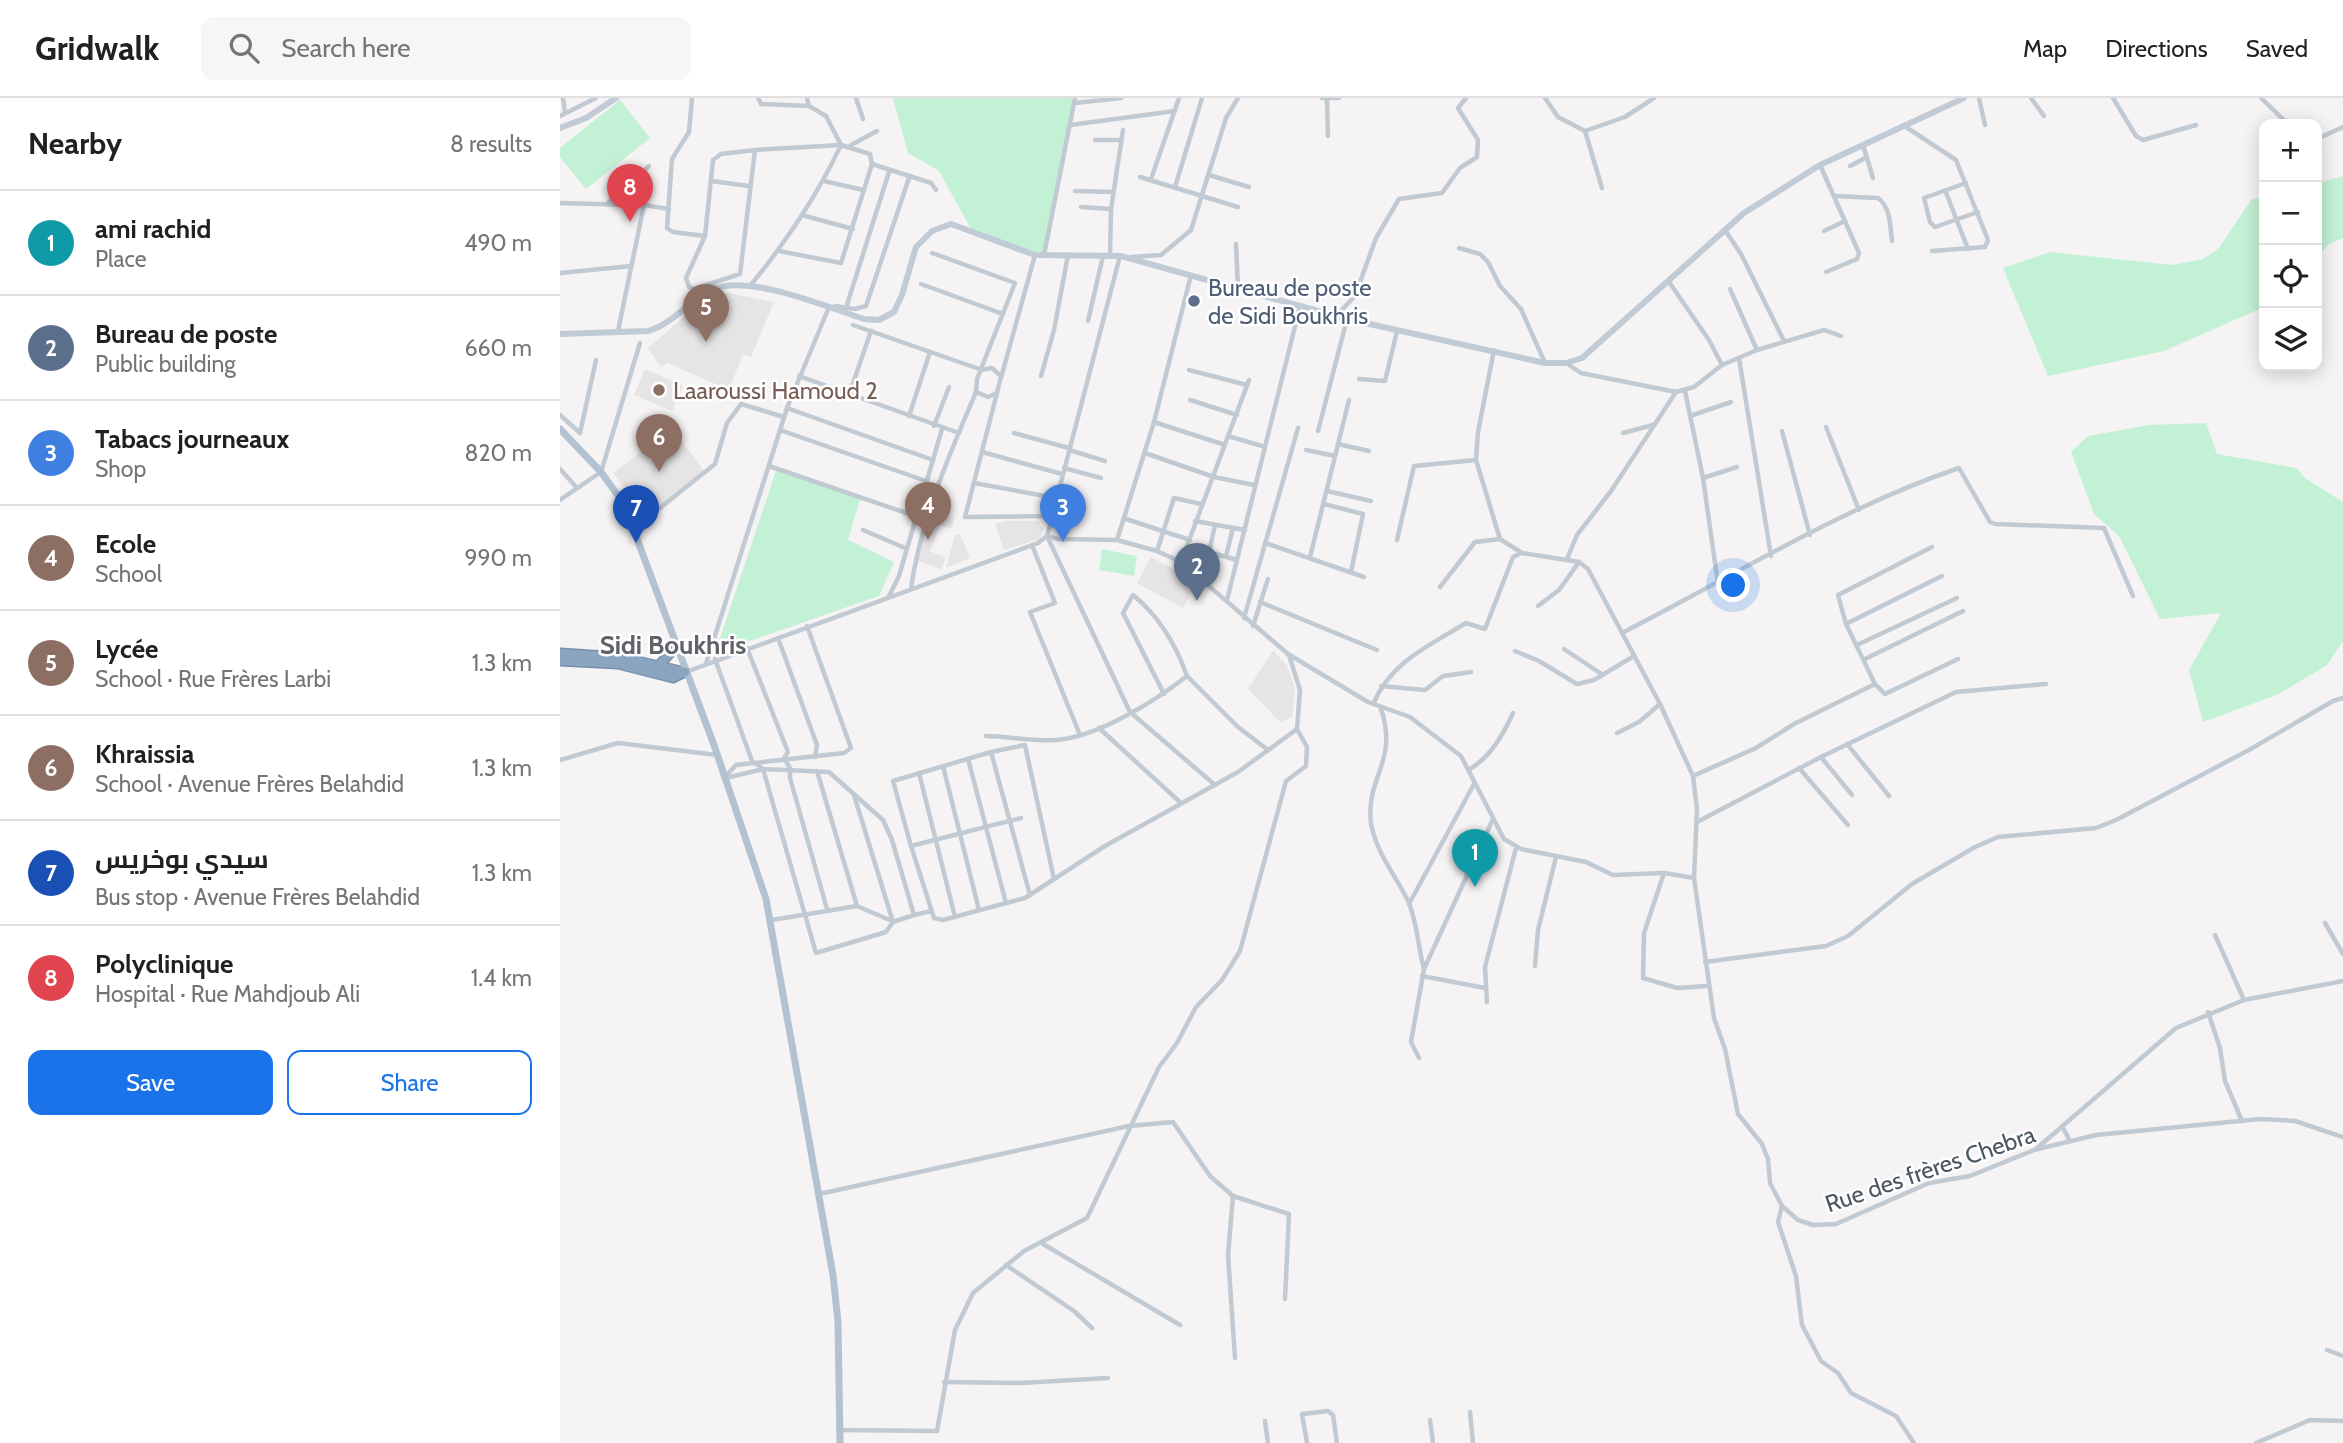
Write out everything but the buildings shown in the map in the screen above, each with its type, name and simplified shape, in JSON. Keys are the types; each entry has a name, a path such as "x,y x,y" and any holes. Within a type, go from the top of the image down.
{"highway":[{"path":"659,665 675,648"},
{"path":"560,653 620,656 685,672"},
{"path":"560,661 618,664 673,678 685,672"}],"main road":[{"path":"560,128 586,118 616,98"},
{"path":"560,334 648,331 662,327 715,288 740,285 879,320 894,312 902,295 916,247 932,231 951,224 971,229 1035,255 1121,256 1347,319 1545,363 1566,363 1582,358 1744,213 1820,165 1964,98"},
{"path":"562,434 601,472 624,505 717,755 772,920 838,1322 840,1443"}],"street":[{"path":"563,98 562,114 596,98"},
{"path":"692,98 689,132 672,159 669,231 705,236"},
{"path":"758,98 761,104 809,106 826,116 841,145"},
{"path":"807,98 809,106"},
{"path":"856,98 863,120"},
{"path":"1044,255 1075,101 1121,98"},
{"path":"1151,179 1179,98"},
{"path":"1174,188 1202,98"},
{"path":"1215,785 1130,712 1047,536 1121,256 1160,256 1191,230 1226,118 1238,98"},
{"path":"1328,136 1324,99 1339,98"},
{"path":"1336,316 1355,296 1376,238 1399,199 1442,193 1460,168 1477,157 1478,140 1458,108 1466,98"},
{"path":"1545,98 1558,117 1585,131 1602,188"},
{"path":"1585,131 1625,117 1654,98"},
{"path":"1979,98 1985,125"},
{"path":"2031,98 2044,116"},
{"path":"2113,98 2129,127 2143,140 2196,125"},
{"path":"2261,98 2283,119"},
{"path":"1070,125 1175,111"},
{"path":"1903,125 1956,160 1978,212 1988,245 1932,251"},
{"path":"2322,137 2343,127"},
{"path":"1088,321 1107,256 1113,192 1123,130"},
{"path":"850,146 877,131"},
{"path":"1095,140 1121,140"},
{"path":"749,286 779,251 824,181 841,145"},
{"path":"740,274 694,289 685,284 705,236 712,164 717,157 755,149 841,145 870,154 872,164 853,229 839,265 779,251"},
{"path":"1863,145 1873,178"},
{"path":"740,285 755,149"},
{"path":"1850,166 1867,157"},
{"path":"872,164 889,172 931,183 936,190"},
{"path":"1820,165 1859,257 1826,272"},
{"path":"607,204 649,166"},
{"path":"845,311 889,172"},
{"path":"1209,175 1249,187"},
{"path":"1140,177 1238,207"},
{"path":"820,305 845,311 866,306 909,178"},
{"path":"711,180 749,186"},
{"path":"824,181 863,190"},
{"path":"1966,183 1924,198 1930,222 1936,227 1978,212"},
{"path":"1945,190 1968,249"},
{"path":"1075,191 1113,192"},
{"path":"1834,196 1878,198 1883,201 1888,212 1892,241"},
{"path":"560,203 632,205"},
{"path":"618,331 644,205 669,209"},
{"path":"1082,207 1111,209"},
{"path":"802,215 853,229"},
{"path":"1824,231 1846,221"},
{"path":"1725,230 1741,254 1784,341"},
{"path":"1236,244 1238,289"},
{"path":"1460,248 1480,254 1488,262 1500,286 1521,309 1545,363"},
{"path":"911,588 916,554 1015,283 932,253"},
{"path":"997,393 1035,255"},
{"path":"1041,376 1055,330 1068,255"},
{"path":"560,273 631,266"},
{"path":"1117,540 1126,519 1154,422 1191,275"},
{"path":"1670,282 1709,340 1721,365"},
{"path":"920,284 1003,314"},
{"path":"1730,289 1757,350"},
{"path":"1227,601 1262,446 1300,306"},
{"path":"706,665 787,408 829,307"},
{"path":"1318,431 1347,319"},
{"path":"853,325 982,370 992,368 1001,376 965,517 1052,516"},
{"path":"1566,363 1581,373 1676,392 1685,391 1721,365 1757,350 1824,330 1841,336"},
{"path":"850,392 871,331"},
{"path":"1359,379 1385,382 1398,331"},
{"path":"561,498 601,472 640,343"},
{"path":"1494,350 1478,432 1476,460 1500,539"},
{"path":"909,416 930,352"},
{"path":"1740,358 1771,556"},
{"path":"560,415 580,433 596,360"},
{"path":"1181,562 1248,383 1189,370"},
{"path":"799,376 959,433"},
{"path":"934,426 949,387"},
{"path":"1685,391 1703,478 1718,584"},
{"path":"1567,559 1577,535 1611,491 1676,392"},
{"path":"976,393 988,397 997,393"},
{"path":"1191,400 1238,415"},
{"path":"1310,557 1349,400"},
{"path":"1690,416 1731,402"},
{"path":"636,536 645,520 715,464 727,423 741,404 785,417"},
{"path":"787,408 933,460"},
{"path":"1154,422 1225,445"},
{"path":"1623,433 1654,425"},
{"path":"1826,427 1859,510"},
{"path":"1244,618 1298,428"},
{"path":"889,596 899,576 905,548 942,429"},
{"path":"780,430 926,481"},
{"path":"1783,430 1810,535"},
{"path":"1014,433 1105,461"},
{"path":"1228,436 1262,446"},
{"path":"1338,444 1369,451"},
{"path":"1306,450 1335,456"},
{"path":"982,452 1101,478"},
{"path":"1145,453 1214,477 1254,485"},
{"path":"1397,540 1414,466 1476,460"},
{"path":"769,467 915,516"},
{"path":"1703,478 1737,467"},
{"path":"1622,633 1859,510 1959,468 1990,522 2104,528 2133,596"},
{"path":"560,469 577,488"},
{"path":"974,483 1056,498"},
{"path":"1327,491 1371,501"},
{"path":"1157,551 1174,498 1201,504"},
{"path":"1324,504 1363,514 1351,572"},
{"path":"1126,519 1164,531 1209,552 1237,559"},
{"path":"1195,522 1245,530"},
{"path":"1209,552 1215,525"},
{"path":"1226,556 1233,528"},
{"path":"863,530 905,548"},
{"path":"685,672 1032,545 1047,536 1058,539 1117,540 1157,551 1181,562 1289,654 1373,704 1410,717 1461,756 1504,839 1516,848 1586,862 1613,875 1664,873 1695,878"},
{"path":"1440,587 1475,542 1500,539 1522,553 1579,562 1599,585 1660,704 1693,776 1697,822 1695,878 1708,986 1738,1114 1762,1144 1768,1158 1770,1183 1782,1206 1778,1222 1796,1276 1802,1325 1821,1361 1838,1373 1851,1393 1896,1416 1914,1443"},
{"path":"1265,543 1364,577"},
{"path":"1032,545 1055,603 1030,612 1080,735"},
{"path":"1932,547 1838,595 1846,624 1875,684 1885,694 1958,659"},
{"path":"1373,704 1381,686 1397,667 1466,623 1485,629 1513,557 1522,553"},
{"path":"1208,583 1217,554"},
{"path":"1538,606 1559,590 1579,562"},
{"path":"1846,624 1942,576"},
{"path":"1252,625 1268,579"},
{"path":"1164,694 1123,614 1133,595 1152,610 1181,659 1187,676 1238,727 1268,750"},
{"path":"1857,645 1957,598"},
{"path":"1260,602 1377,650"},
{"path":"1865,659 1963,611"},
{"path":"725,778 736,765 752,761 815,757 844,753 851,748 807,626"},
{"path":"778,638 817,745 815,757"},
{"path":"747,649 788,752 784,758"},
{"path":"1564,649 1603,675"},
{"path":"1515,651 1539,661 1577,684 1603,675 1634,656"},
{"path":"840,1430 937,1431 955,1330 973,1293 1024,1251 1087,1218 1159,1067 1177,1043 1196,1007 1222,980 1240,951 1286,781 1306,766 1307,747 1297,729 1300,691 1289,654"},
{"path":"715,659 752,761 763,769 816,953 886,933 893,922 932,911"},
{"path":"1381,686 1425,690 1443,676 1471,672"},
{"path":"986,736 1055,740 1080,735 1164,694 1187,676"},
{"path":"1693,776 1756,748 1804,718 1875,684"},
{"path":"1697,822 1798,768 1956,692 2046,684"},
{"path":"1704,962 1826,946 1847,936 1912,884 1975,847 1998,837 2096,828 2116,820 2343,698"},
{"path":"1617,733 1639,722 1660,704"},
{"path":"1381,708 1387,725 1388,749 1370,803 1371,824 1379,850 1409,904 1424,969"},
{"path":"1469,769 1481,762 1492,749 1513,713"},
{"path":"1099,728 1181,803"},
{"path":"1054,879 1026,745 991,752 893,781 934,918 943,920 1030,895 1105,846 1215,785 1297,729"},
{"path":"560,760 618,743 717,755"},
{"path":"1847,744 1889,796"},
{"path":"991,752 1030,895"},
{"path":"1821,757 1852,795"},
{"path":"784,758 790,768 790,778 827,909"},
{"path":"968,759 1006,903"},
{"path":"943,766 979,911"},
{"path":"725,778 763,769 790,768 829,772 883,820 914,915"},
{"path":"1798,768 1848,825"},
{"path":"817,771 857,906"},
{"path":"919,774 955,917"},
{"path":"1409,904 1475,783"},
{"path":"853,793 893,922"},
{"path":"911,846 1021,818"},
{"path":"1419,1058 1411,1042 1424,969 1493,819"},
{"path":"1487,1002 1485,967 1494,922 1516,848"},
{"path":"1535,966 1538,930 1556,857"},
{"path":"1664,873 1644,933 1643,978 1677,988 1708,986"},
{"path":"772,920 857,906 893,922"},
{"path":"2325,923 2343,954"},
{"path":"2216,935 2244,1000"},
{"path":"1422,976 1485,988"},
{"path":"2034,1150 2176,1028 2208,1012 2244,1000 2343,981"},
{"path":"2208,1012 2220,1048 2225,1081 2242,1121"},
{"name":"Rue des frères Chebra","path":"1782,1206 1798,1220 1814,1225 1836,1224 1929,1183 1970,1176 2034,1150 2143,1129 2242,1121 2294,1121 2343,1136"},
{"path":"819,1194 1129,1126 1173,1122 1210,1176 1233,1196 1289,1214 1285,1299"},
{"path":"2062,1126 2070,1141"},
{"path":"1233,1196 1228,1255 1235,1358"},
{"path":"1042,1243 1180,1325"},
{"path":"1006,1265 1074,1311 1092,1328"},
{"path":"2327,1350 2343,1356"},
{"path":"944,1381 1021,1383 1108,1378"},
{"path":"1307,1443 1302,1413 1328,1411 1333,1415 1337,1443"},
{"path":"1470,1412 1473,1443"},
{"path":"1430,1420 1433,1443"},
{"path":"2256,1443 2310,1420 2343,1421"},
{"path":"1265,1422 1268,1443"}],"shaded area":[{"path":"728,293 774,302 751,357 743,354 729,390 668,363 661,367 648,348 694,308 713,296"},
{"name":"Laaroussi Hamoud 2","path":"645,369 683,386 672,411 634,395"},
{"path":"672,428 704,471 646,516 613,473"},
{"path":"930,512 954,517 952,528 940,526 930,551 946,558 941,569 915,560"},
{"path":"1005,521 1038,521 1044,530 1040,539 1004,550 995,524"},
{"path":"960,534 970,558 946,568 955,535"},
{"path":"1151,557 1189,577 1186,582 1195,586 1183,608 1137,583"},
{"path":"1273,651 1287,665 1295,689 1292,717 1280,722 1248,689"}],"green space":[{"path":"893,98 1076,98 1044,255 971,229 939,171 908,153"},
{"path":"620,100 650,138 586,189 560,157 560,148"},
{"path":"2343,176 2343,238 2329,244 2322,252 2322,182"},
{"path":"2259,198 2259,309 2164,351 2048,376 2003,268 2050,252 2172,265 2203,259 2219,248 2251,200"},
{"path":"2206,423 2217,454 2297,468 2305,478 2343,502 2343,641 2327,665 2279,694 2203,722 2189,670 2221,613 2160,619 2119,536 2094,514 2071,452 2088,436 2149,425"},
{"path":"777,468 860,499 848,540 894,562 879,596 715,653"},
{"path":"1102,549 1137,556 1134,576 1099,570"}],"place":[{"name":"Polyclinique","path":"630,222"},
{"name":"Bureau de poste de Sidi Boukhris","path":"1194,301"},
{"name":"Lycée","path":"706,342"},
{"name":"Laaroussi Hamoud 2","path":"659,390"},
{"name":"Khraissia","path":"659,472"},
{"name":"Ecole","path":"928,540"},
{"name":"Tabacs journeaux","path":"1063,542"},
{"name":"سيدي بوخريس","path":"636,543"},
{"name":"Bureau de poste","path":"1197,601"},
{"name":"ami rachid","path":"1475,887"}],"district":[{"name":"Sidi Boukhris","path":"673,645"}]}
